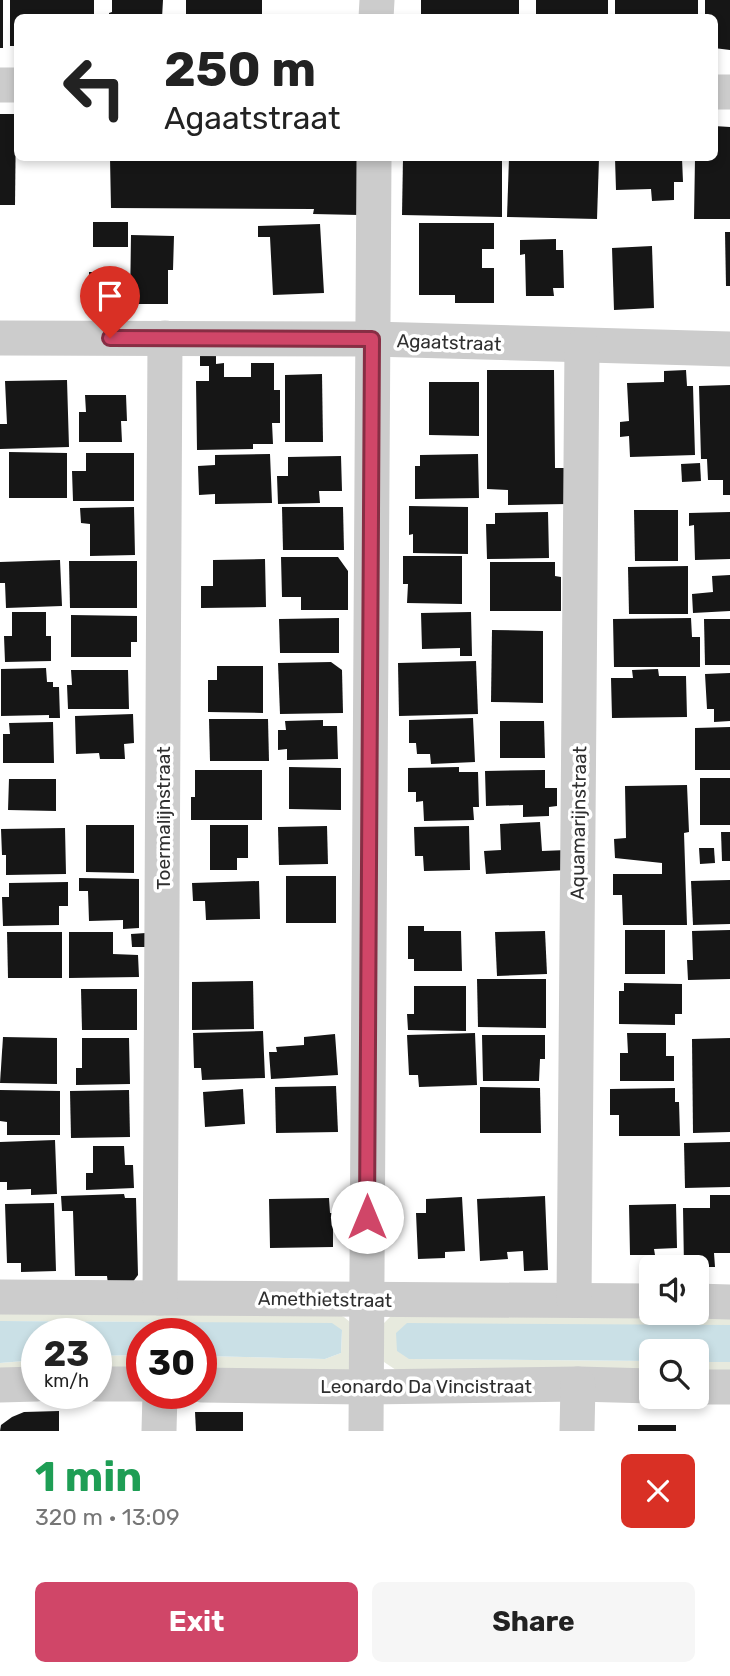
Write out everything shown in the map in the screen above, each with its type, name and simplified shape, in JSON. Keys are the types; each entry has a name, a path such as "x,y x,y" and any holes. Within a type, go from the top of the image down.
{"street":[{"path":"366,1431 374,161"},
{"name":"Agaatstraat","path":"0,338 372,339 730,349"},
{"name":"Toermalijnstraat","path":"160,1297 165,338"},
{"name":"Aquamarijnstraat","path":"573,1300 582,346"},
{"name":"Amethietstraat","path":"0,1297 639,1301"},
{"path":"709,1301 730,1302"},
{"path":"0,1385 21,1384"},
{"path":"577,1431 578,1384"},
{"name":"Leonardo Da Vincistraat","path":"217,1385 639,1386"},
{"path":"709,1387 730,1387"},
{"path":"159,1431 160,1409"}],"shaded area":[{"path":"0,1307 330,1312 344,1317 357,1328 351,1372 217,1374 217,1356 325,1359 341,1353 342,1330 217,1325 217,1318 126,1318 126,1322 112,1322 112,1318 21,1318 21,1321 0,1321"},
{"path":"709,1312 730,1312 730,1325 709,1325"},
{"path":"639,1313 639,1325 574,1325 409,1359 639,1361 639,1376 402,1374 384,1362 382,1325 392,1315"},
{"path":"126,1355 126,1373 112,1373 112,1356"},
{"path":"21,1361 21,1373 0,1373 0,1363"},
{"path":"709,1362 730,1362 730,1378 709,1377"}],"water":[{"path":"0,1321 21,1321 21,1361 0,1363"},
{"path":"112,1322 126,1322 126,1355 112,1356"},
{"path":"217,1322 332,1323 342,1330 341,1353 325,1359 217,1356"},
{"path":"407,1323 730,1325 730,1362 709,1362 709,1339 639,1339 639,1361 409,1359 397,1351 396,1333"}],"building":[{"path":"0,0 3,0 3,48 0,48"},
{"path":"10,0 94,0 94,14 14,14 14,46 10,46"},
{"path":"112,0 163,0 162,14 109,14 112,12"},
{"path":"186,0 262,0 262,14 186,14"},
{"path":"421,0 519,0 519,14 421,14"},
{"path":"536,0 608,0 608,14 536,14"},
{"path":"615,0 698,0 698,14 615,14"},
{"path":"705,0 730,0 730,50 718,48 718,14 705,14"},
{"path":"0,114 14,114 15,205 0,205"},
{"path":"718,126 730,127 730,219 694,219 695,161 718,161"},
{"path":"110,161 359,161 359,215 313,214 314,209 111,208"},
{"path":"403,161 502,161 502,217 402,215"},
{"path":"509,161 599,161 597,219 507,217"},
{"path":"615,161 682,161 683,182 674,182 674,200 652,201 651,189 616,190"},
{"path":"93,222 128,222 128,247 93,247"},
{"path":"419,223 494,223 494,249 482,249 482,268 494,268 494,303 455,303 455,295 419,295"},
{"path":"320,224 324,293 273,295 270,237 258,237 258,226"},
{"path":"725,232 730,232 730,286 726,286"},
{"path":"131,235 174,236 173,270 168,270 168,304 130,304"},
{"path":"556,239 556,250 563,250 564,288 553,288 554,296 526,296 525,254 520,255 520,240"},
{"path":"652,246 654,308 614,310 612,248"},
{"path":"89,272 124,272 124,300 89,300"},
{"path":"200,353 216,353 216,364 224,363 224,377 251,377 251,363 274,363 274,390 280,390 280,423 272,423 273,444 253,444 253,449 197,450 196,381 209,381 209,366 200,366"},
{"path":"487,370 554,370 555,468 566,468 567,504 508,505 508,490 487,489"},
{"path":"686,370 687,386 693,386 695,455 630,457 629,436 620,437 620,422 629,421 627,383 664,382 664,371"},
{"path":"322,374 323,442 285,442 285,375"},
{"path":"67,380 69,447 0,449 0,424 7,424 5,381"},
{"path":"429,382 479,382 479,436 429,435"},
{"path":"730,385 730,495 723,495 723,480 708,480 707,459 701,459 699,386"},
{"path":"85,395 126,395 127,421 121,421 122,442 79,442 79,412 86,412"},
{"path":"9,452 67,453 67,498 9,498"},
{"path":"86,453 134,453 134,501 73,501 72,471 86,471"},
{"path":"270,454 272,503 215,504 215,494 199,495 198,466 215,465 215,455"},
{"path":"478,454 479,498 415,499 415,466 420,466 420,455"},
{"path":"341,456 342,491 319,491 320,503 278,504 277,476 288,476 288,457"},
{"path":"700,463 701,481 682,482 681,464"},
{"path":"409,506 468,507 468,554 413,553 413,534 409,535"},
{"path":"134,507 135,555 90,556 90,524 81,523 80,508"},
{"path":"282,507 343,507 344,550 283,550"},
{"path":"634,510 678,510 678,561 635,561"},
{"path":"548,512 549,558 487,559 486,524 495,524 495,513"},
{"path":"730,512 730,559 695,560 694,525 689,526 689,513"},
{"path":"403,556 462,556 462,604 407,603 408,584 403,584"},
{"path":"281,557 338,557 348,571 348,610 301,610 301,597 282,597"},
{"path":"265,559 266,607 201,608 201,586 213,586 213,560"},
{"path":"60,560 62,606 6,608 5,583 0,583 0,562"},
{"path":"69,561 137,561 137,608 70,608"},
{"path":"490,562 555,562 555,576 561,577 561,611 490,611"},
{"path":"688,566 688,614 629,614 628,567"},
{"path":"730,575 730,611 693,613 692,594 713,592 712,576"},
{"path":"12,612 46,612 46,636 51,636 51,661 5,662 4,636 12,636"},
{"path":"471,612 472,656 460,656 460,648 422,649 421,613"},
{"path":"71,615 137,616 137,642 131,642 131,657 71,657"},
{"path":"339,618 339,653 280,653 279,619"},
{"path":"691,618 692,637 700,637 700,667 614,667 613,619"},
{"path":"704,619 730,619 730,665 705,665"},
{"path":"492,630 543,631 543,703 491,702"},
{"path":"476,661 478,714 399,716 398,663"},
{"path":"331,662 342,670 343,713 280,714 278,663"},
{"path":"217,666 263,666 263,713 208,712 208,680 217,680"},
{"path":"46,668 47,682 53,682 53,687 59,687 60,718 49,718 49,715 1,716 1,669"},
{"path":"658,669 659,676 686,676 687,717 612,718 611,678 633,678 632,670"},
{"path":"71,670 128,670 129,709 68,709 67,685 72,685"},
{"path":"730,673 730,721 714,722 714,709 707,709 705,674"},
{"path":"133,714 134,743 124,744 125,759 100,759 99,753 76,754 75,716"},
{"path":"473,718 475,762 431,764 430,754 417,754 416,743 409,743 409,720"},
{"path":"209,719 268,719 269,761 210,761"},
{"path":"323,720 323,726 337,726 338,759 287,760 287,749 278,750 278,730 286,730 285,721"},
{"path":"500,721 544,721 545,758 500,758"},
{"path":"53,722 54,763 3,763 3,734 10,734 9,723"},
{"path":"730,727 730,770 695,770 695,728"},
{"path":"289,767 341,768 341,810 289,809"},
{"path":"459,767 459,772 478,772 479,807 473,807 474,820 424,821 423,801 416,802 416,792 408,792 408,768"},
{"path":"195,770 262,770 262,820 191,820 191,797 195,797"},
{"path":"545,770 545,788 557,788 557,806 549,807 549,816 523,817 523,805 486,806 485,771"},
{"path":"700,778 730,778 730,825 700,825"},
{"path":"9,779 56,779 56,811 8,810"},
{"path":"687,785 689,832 684,833 687,925 623,925 622,895 613,895 613,874 662,874 662,863 615,858 614,839 626,838 625,786"},
{"path":"540,822 542,851 567,850 568,870 486,874 484,851 501,850 500,824"},
{"path":"86,825 134,825 134,873 86,872"},
{"path":"210,825 248,825 248,858 237,858 237,870 210,870"},
{"path":"327,826 328,864 279,865 278,827"},
{"path":"469,826 470,870 424,871 423,856 415,856 414,827"},
{"path":"65,828 66,874 6,875 6,855 2,855 1,829"},
{"path":"721,832 730,832 730,861 722,861"},
{"path":"699,848 714,848 715,863 700,864"},
{"path":"286,876 336,876 336,923 286,923"},
{"path":"79,878 139,879 139,928 123,929 123,920 89,921 88,891 79,891"},
{"path":"730,880 730,924 693,925 691,881"},
{"path":"259,881 260,919 206,920 205,901 193,901 192,883"},
{"path":"68,882 68,906 59,906 59,925 3,926 2,897 9,897 9,883"},
{"path":"408,926 424,926 424,931 461,931 462,971 414,971 414,959 408,959"},
{"path":"625,930 665,930 665,974 625,974"},
{"path":"730,930 730,979 688,980 687,960 693,960 692,931"},
{"path":"545,931 547,974 497,976 495,932"},
{"path":"7,932 62,932 62,978 8,978"},
{"path":"69,932 113,932 113,954 138,955 139,977 69,978"},
{"path":"146,933 146,947 132,947 131,934"},
{"path":"477,979 546,979 546,1028 478,1027"},
{"path":"253,981 254,1029 192,1030 192,982"},
{"path":"624,983 682,984 682,1014 675,1014 675,1025 619,1024 619,991 624,991"},
{"path":"414,986 466,986 466,1031 408,1030 407,1014 414,1014"},
{"path":"81,989 137,989 137,1030 82,1030"},
{"path":"263,1031 265,1078 202,1080 201,1068 194,1068 193,1033"},
{"path":"475,1033 477,1085 419,1087 418,1075 409,1075 407,1035"},
{"path":"627,1033 666,1033 666,1056 674,1056 674,1081 620,1081 620,1053 628,1053"},
{"path":"335,1034 338,1075 271,1079 269,1052 277,1052 276,1047 304,1045 304,1037"},
{"path":"482,1035 545,1035 545,1059 540,1059 539,1081 483,1081"},
{"path":"3,1037 57,1038 57,1084 0,1083"},
{"path":"82,1038 129,1038 130,1084 76,1085 76,1068 82,1068"},
{"path":"730,1038 730,1132 693,1133 692,1039"},
{"path":"336,1086 338,1132 276,1133 275,1087"},
{"path":"480,1087 540,1088 541,1133 480,1133"},
{"path":"675,1088 675,1102 679,1102 680,1136 619,1136 619,1115 610,1115 610,1089"},
{"path":"243,1089 245,1124 205,1127 203,1092"},
{"path":"0,1090 60,1091 60,1135 7,1135 7,1122 0,1121"},
{"path":"129,1090 130,1137 71,1138 70,1091"},
{"path":"55,1140 57,1194 31,1195 31,1189 7,1190 7,1182 0,1182 0,1142"},
{"path":"730,1142 730,1187 685,1188 684,1143"},
{"path":"93,1146 124,1146 125,1165 133,1165 134,1188 86,1190 86,1173 93,1173"},
{"path":"124,1194 125,1198 136,1198 138,1275 132,1283 108,1284 107,1276 75,1276 73,1211 62,1211 61,1196"},
{"path":"710,1195 730,1195 730,1253 714,1253 715,1267 709,1267 709,1255 684,1255 683,1208 710,1208"},
{"path":"545,1196 548,1270 524,1271 523,1251 507,1252 508,1259 480,1261 477,1199"},
{"path":"462,1197 465,1251 445,1252 445,1258 418,1259 416,1213 426,1213 426,1199"},
{"path":"329,1198 330,1213 333,1213 333,1247 270,1248 269,1199"},
{"path":"54,1203 56,1271 21,1272 21,1263 7,1263 5,1204"},
{"path":"676,1204 677,1248 654,1249 655,1255 630,1255 629,1205"},
{"path":"59,1411 59,1431 0,1431 1,1425 24,1412"},
{"path":"195,1412 243,1412 243,1431 196,1431"},
{"path":"638,1425 676,1425 676,1431 638,1431"}],"route":[{"path":"110,338 372,339 367,1217"}]}
